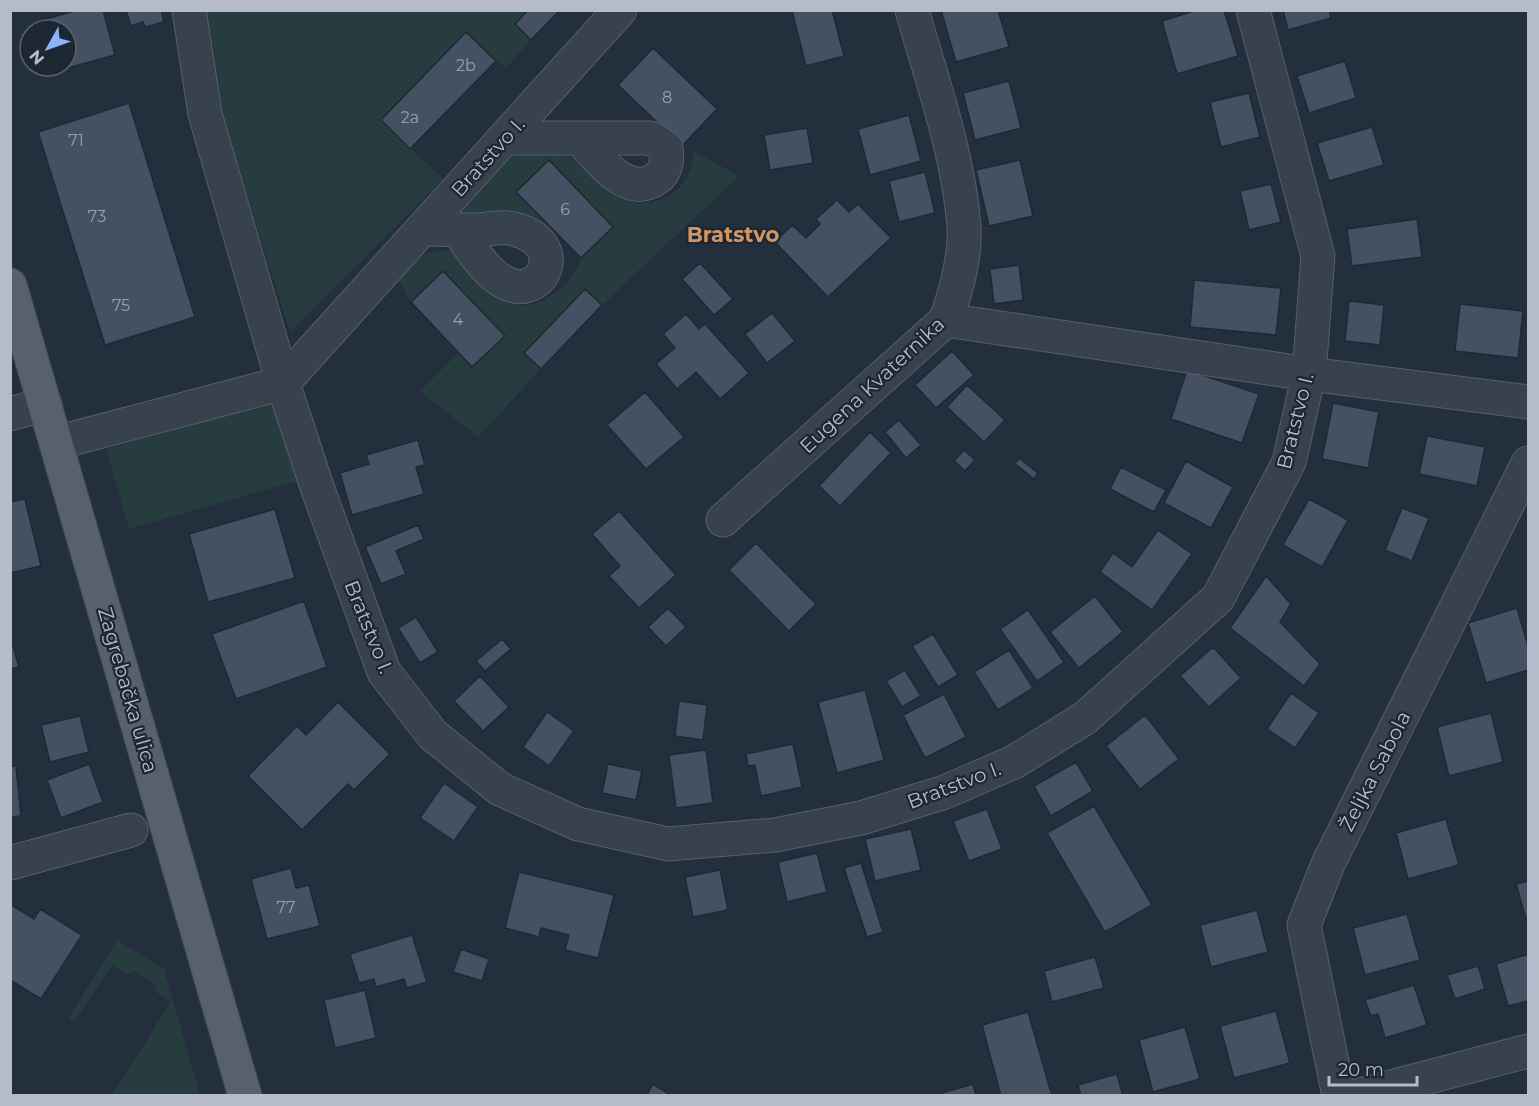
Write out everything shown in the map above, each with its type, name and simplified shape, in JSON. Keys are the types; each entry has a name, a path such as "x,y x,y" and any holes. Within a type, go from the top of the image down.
{"main road":[{"name":"Zagrebačka ulica","path":"10,285 245,1095"}],"street":[{"name":"Bratstvo I.","path":"189,10 205,114 283,383 316,484 384,672 433,735 500,789 578,824 668,844 775,835 882,812 945,792 1014,762 1085,718 1218,597 1289,462 1309,374 1318,256 1253,10"},
{"name":"Bratstvo I.","path":"283,383 620,10"},
{"name":"Eugena Kvaternika","path":"723,520 946,320 958,285 964,227 947,132 912,10"},
{"path":"505,138 579,138"},
{"path":"422,230 457,229"},
{"path":"946,320 1309,374 1528,402"},
{"path":"56,443 283,383"},
{"path":"10,414 45,404"},
{"name":"Željka Sabola","path":"1339,1095 1304,925 1328,864 1528,463"},
{"path":"10,862 131,830"},
{"path":"1358,1095 1528,1051"}],"green space":[{"path":"205,11 528,11 515,24 531,40 506,68 466,33 381,120 443,179 290,332 220,111"},
{"path":"528,150 556,153 573,159 617,195 635,202 654,202 672,194 688,176 695,152 739,176 602,305 585,289 524,353 541,369 478,437 420,391 458,353 411,302 397,278 410,265 428,253 453,251 483,285 507,302 520,305 534,304 549,297 565,285 576,270 581,258 559,235 540,225 453,217 505,160"},
{"path":"278,400 301,480 129,529 106,449"},
{"path":"117,940 164,969 200,1095 112,1095 171,1002 156,992 155,984 135,971 127,974 112,965 74,1022 69,1018"}],"building":[{"path":"78,10 103,10 115,55 78,65 78,18 50,18"},
{"path":"126,10 161,10 164,22 145,27 143,22 131,26"},
{"path":"528,10 560,10 531,40 515,24"},
{"path":"832,10 844,56 806,66 792,11"},
{"path":"941,10 998,10 1009,47 956,62"},
{"path":"1197,10 1224,10 1238,56 1177,74 1162,21"},
{"path":"1283,10 1329,10 1331,18 1288,30"},
{"path":"466,32 496,61 410,149 381,120"},
{"path":"653,48 717,109 682,146 618,85"},
{"path":"1345,61 1356,98 1309,113 1297,76"},
{"path":"1009,81 1021,128 975,140 963,93"},
{"path":"1249,93 1260,137 1221,147 1210,102"},
{"path":"129,103 195,317 105,345 38,132"},
{"path":"909,115 921,161 870,175 858,129"},
{"path":"1372,127 1384,165 1329,181 1317,143"},
{"path":"807,128 813,163 770,170 764,135"},
{"path":"549,160 613,227 581,258 516,192"},
{"path":"1020,160 1033,216 989,226 976,170"},
{"path":"925,172 935,213 899,222 889,181"},
{"path":"1271,184 1281,222 1249,230 1240,191"},
{"path":"837,200 849,212 858,204 891,238 828,297 775,242 792,225 806,238 820,224 816,219"},
{"path":"1417,219 1422,257 1352,266 1347,229"},
{"path":"700,263 733,299 714,315 682,279"},
{"path":"1019,265 1023,300 994,304 990,269"},
{"path":"443,271 505,336 472,367 411,302"},
{"path":"1194,280 1281,288 1276,335 1190,327"},
{"path":"585,289 602,305 541,369 524,353"},
{"path":"1349,301 1384,305 1380,345 1345,341"},
{"path":"1460,304 1523,311 1518,358 1455,351"},
{"path":"772,313 795,341 767,363 745,334"},
{"path":"686,314 699,329 705,324 749,373 720,399 696,372 677,389 656,364 675,348 663,334"},
{"path":"952,351 974,375 936,408 915,385"},
{"path":"1187,370 1259,394 1242,443 1171,419"},
{"path":"967,385 1005,420 984,442 947,407"},
{"path":"645,392 684,437 646,469 607,425"},
{"path":"1333,403 1379,412 1368,468 1322,459"},
{"path":"899,420 921,445 906,458 885,432"},
{"path":"870,432 891,453 840,506 819,486"},
{"path":"1427,436 1485,447 1477,486 1419,474"},
{"path":"418,440 425,465 416,467 424,494 352,515 340,473 369,464 366,455"},
{"path":"964,450 975,460 965,471 954,461"},
{"path":"1019,458 1038,473 1034,479 1015,464"},
{"path":"1186,461 1233,487 1211,528 1164,503"},
{"path":"1121,467 1166,490 1154,512 1110,489"},
{"path":"25,499 41,566 10,573 10,502"},
{"path":"1309,499 1348,520 1322,567 1283,545"},
{"path":"1402,508 1429,518 1412,561 1385,550"},
{"path":"275,509 295,578 208,602 189,534"},
{"path":"619,511 676,575 639,608 609,576 620,566 592,534"},
{"path":"418,525 424,539 396,551 406,574 381,584 365,547"},
{"path":"1158,530 1192,554 1152,610 1100,572 1113,553 1132,567"},
{"path":"756,543 816,604 789,631 729,570"},
{"path":"1266,576 1291,604 1280,622 1320,664 1304,686 1230,628"},
{"path":"1095,596 1123,632 1079,668 1050,632"},
{"path":"304,601 327,667 236,699 212,634"},
{"path":"668,608 686,627 666,646 648,627"},
{"path":"1517,608 1528,646 1528,670 1486,683 1468,623"},
{"path":"1028,610 1064,662 1037,681 1000,629"},
{"path":"416,617 438,652 420,663 398,628"},
{"path":"933,634 958,675 938,687 912,646"},
{"path":"10,636 19,667 10,669"},
{"path":"502,639 511,649 485,671 476,661"},
{"path":"1213,647 1241,678 1209,707 1180,676"},
{"path":"1009,650 1033,688 998,710 974,672"},
{"path":"905,670 921,696 902,707 886,681"},
{"path":"480,676 509,707 483,731 454,701"},
{"path":"865,690 884,760 837,773 818,702"},
{"path":"1291,693 1319,713 1295,748 1267,729"},
{"path":"944,694 966,737 925,758 903,715"},
{"path":"679,701 707,705 703,740 675,736"},
{"path":"338,702 390,754 354,790 348,784 302,830 248,776 297,726 306,735"},
{"path":"547,712 574,731 549,766 523,747"},
{"path":"1491,713 1503,762 1449,776 1437,727"},
{"path":"1145,715 1179,759 1140,789 1106,746"},
{"path":"80,716 89,752 50,762 41,725"},
{"path":"793,744 802,787 761,796 755,765 748,766 746,754"},
{"path":"706,750 713,803 676,808 669,755"},
{"path":"1076,762 1093,791 1051,816 1034,786"},
{"path":"89,764 103,802 61,818 47,780"},
{"path":"608,764 642,771 636,800 602,793"},
{"path":"16,766 21,816 10,817 10,767"},
{"path":"444,783 478,807 454,841 420,818"},
{"path":"1094,806 1152,905 1105,932 1047,833"},
{"path":"987,809 1002,849 969,861 953,821"},
{"path":"1446,819 1459,865 1408,879 1396,833"},
{"path":"911,829 921,870 875,881 865,839"},
{"path":"817,853 827,892 787,902 778,862"},
{"path":"861,863 883,932 867,937 844,868"},
{"path":"291,868 296,888 309,885 320,926 267,939 251,879"},
{"path":"720,870 728,910 693,917 685,877"},
{"path":"519,872 614,895 598,958 565,950 569,935 541,928 539,937 505,928"},
{"path":"1528,881 1528,926 1516,884"},
{"path":"10,904 34,919 40,909 82,935 41,999 10,980"},
{"path":"1257,910 1268,952 1211,967 1200,925"},
{"path":"1407,914 1420,960 1365,975 1353,928"},
{"path":"412,935 427,982 407,988 404,979 376,987 374,979 359,983 350,954"},
{"path":"461,949 489,959 482,981 453,972"},
{"path":"1528,954 1528,1001 1508,1006 1496,964"},
{"path":"1095,957 1104,988 1052,1002 1044,971"},
{"path":"1478,966 1485,989 1455,999 1447,975"},
{"path":"1414,985 1427,1025 1385,1038 1378,1014 1371,1016 1365,1000"},
{"path":"365,990 376,1038 335,1048 324,1000"},
{"path":"1276,1011 1290,1063 1234,1078 1220,1026"},
{"path":"1028,1012 1052,1096 1001,1096 982,1025"},
{"path":"1185,1027 1200,1079 1153,1092 1139,1040"},
{"path":"1117,1074 1123,1096 1081,1096 1078,1085"},
{"path":"653,1084 672,1096 646,1096"},
{"path":"973,1084 976,1096 932,1096"}],"district":[{"name":"Bratstvo","path":"733,234"}]}
